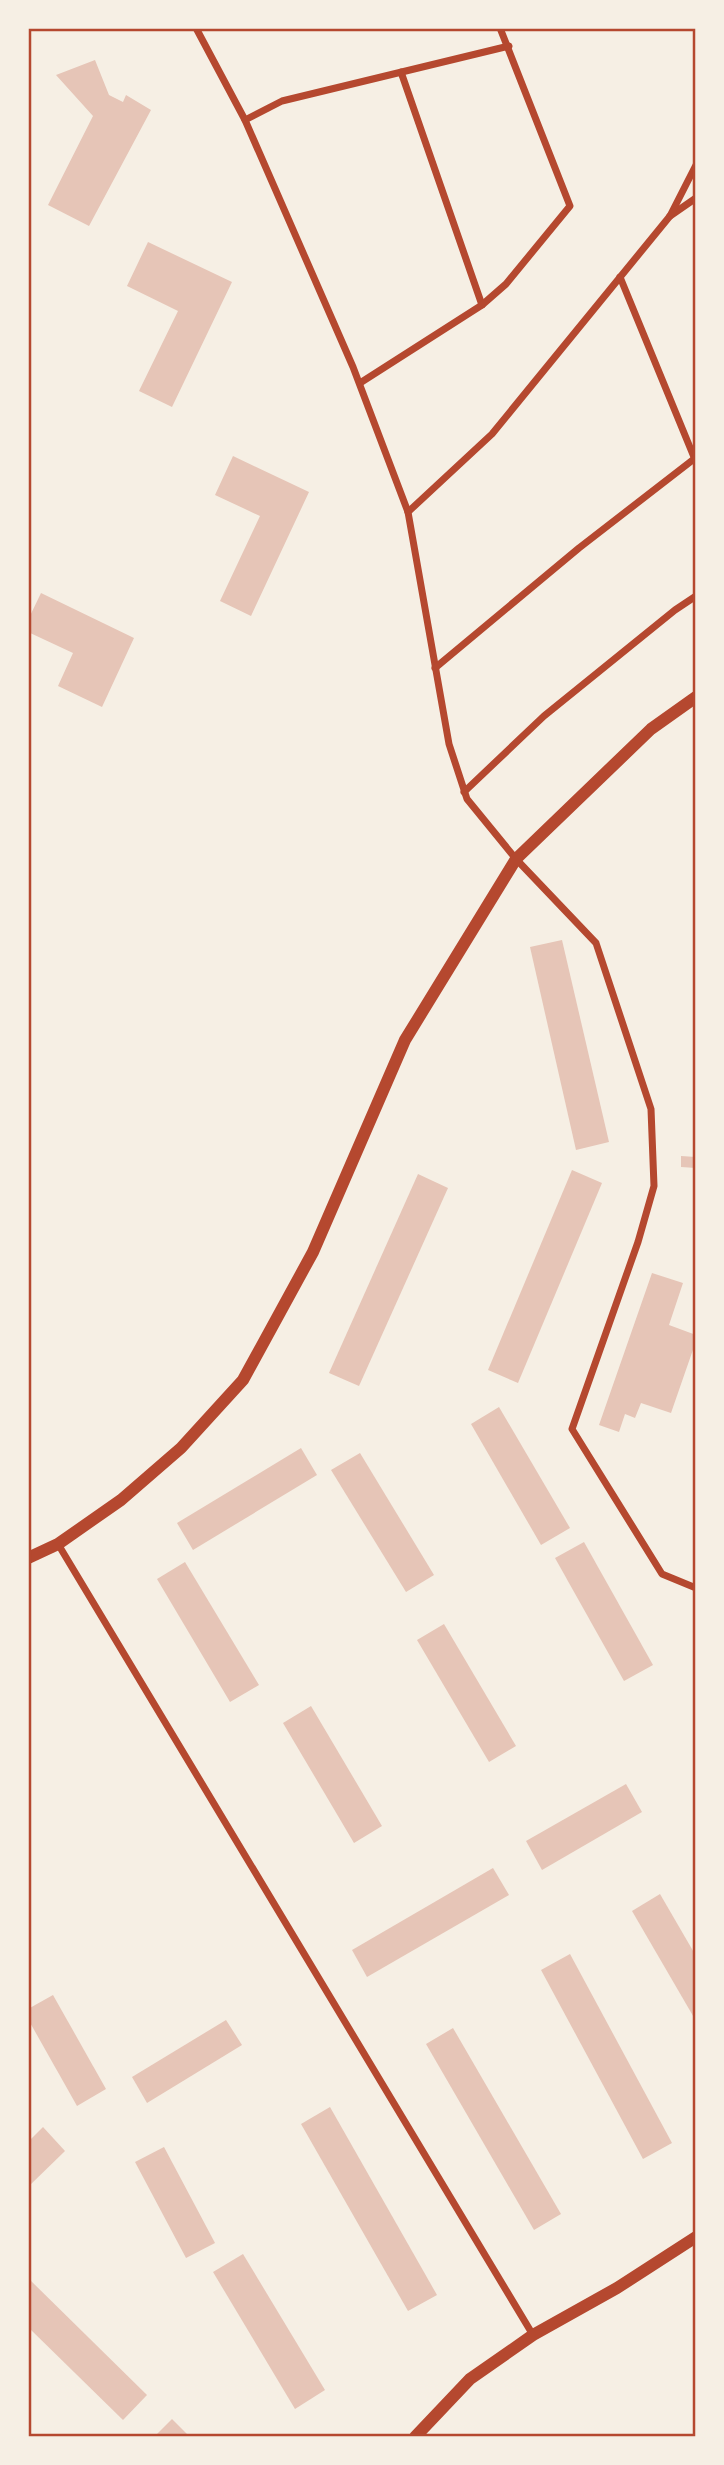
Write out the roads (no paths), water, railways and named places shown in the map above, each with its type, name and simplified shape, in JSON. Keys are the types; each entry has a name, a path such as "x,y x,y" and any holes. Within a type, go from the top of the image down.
{"street":[{"path":"196,28 245,120 359,383 408,512 449,744 464,792 516,859 596,943 652,1110 654,1186 638,1242 572,1429 662,1574 696,1588"},
{"path":"359,383 482,305 506,284 570,206 500,28"},
{"path":"245,120 282,102 509,46"},
{"path":"401,72 482,305"},
{"path":"408,512 492,434 670,216 696,165"},
{"path":"670,216 696,198"},
{"path":"435,668 579,548 695,461 620,278"},
{"path":"464,792 544,716 696,596"},
{"path":"28,1559 58,1544 121,1500 181,1448 243,1380 313,1252 405,1040 516,859 651,729 696,697"},
{"path":"58,1544 533,2335"},
{"path":"415,2437 470,2379 533,2335 617,2288 696,2237"}]}
